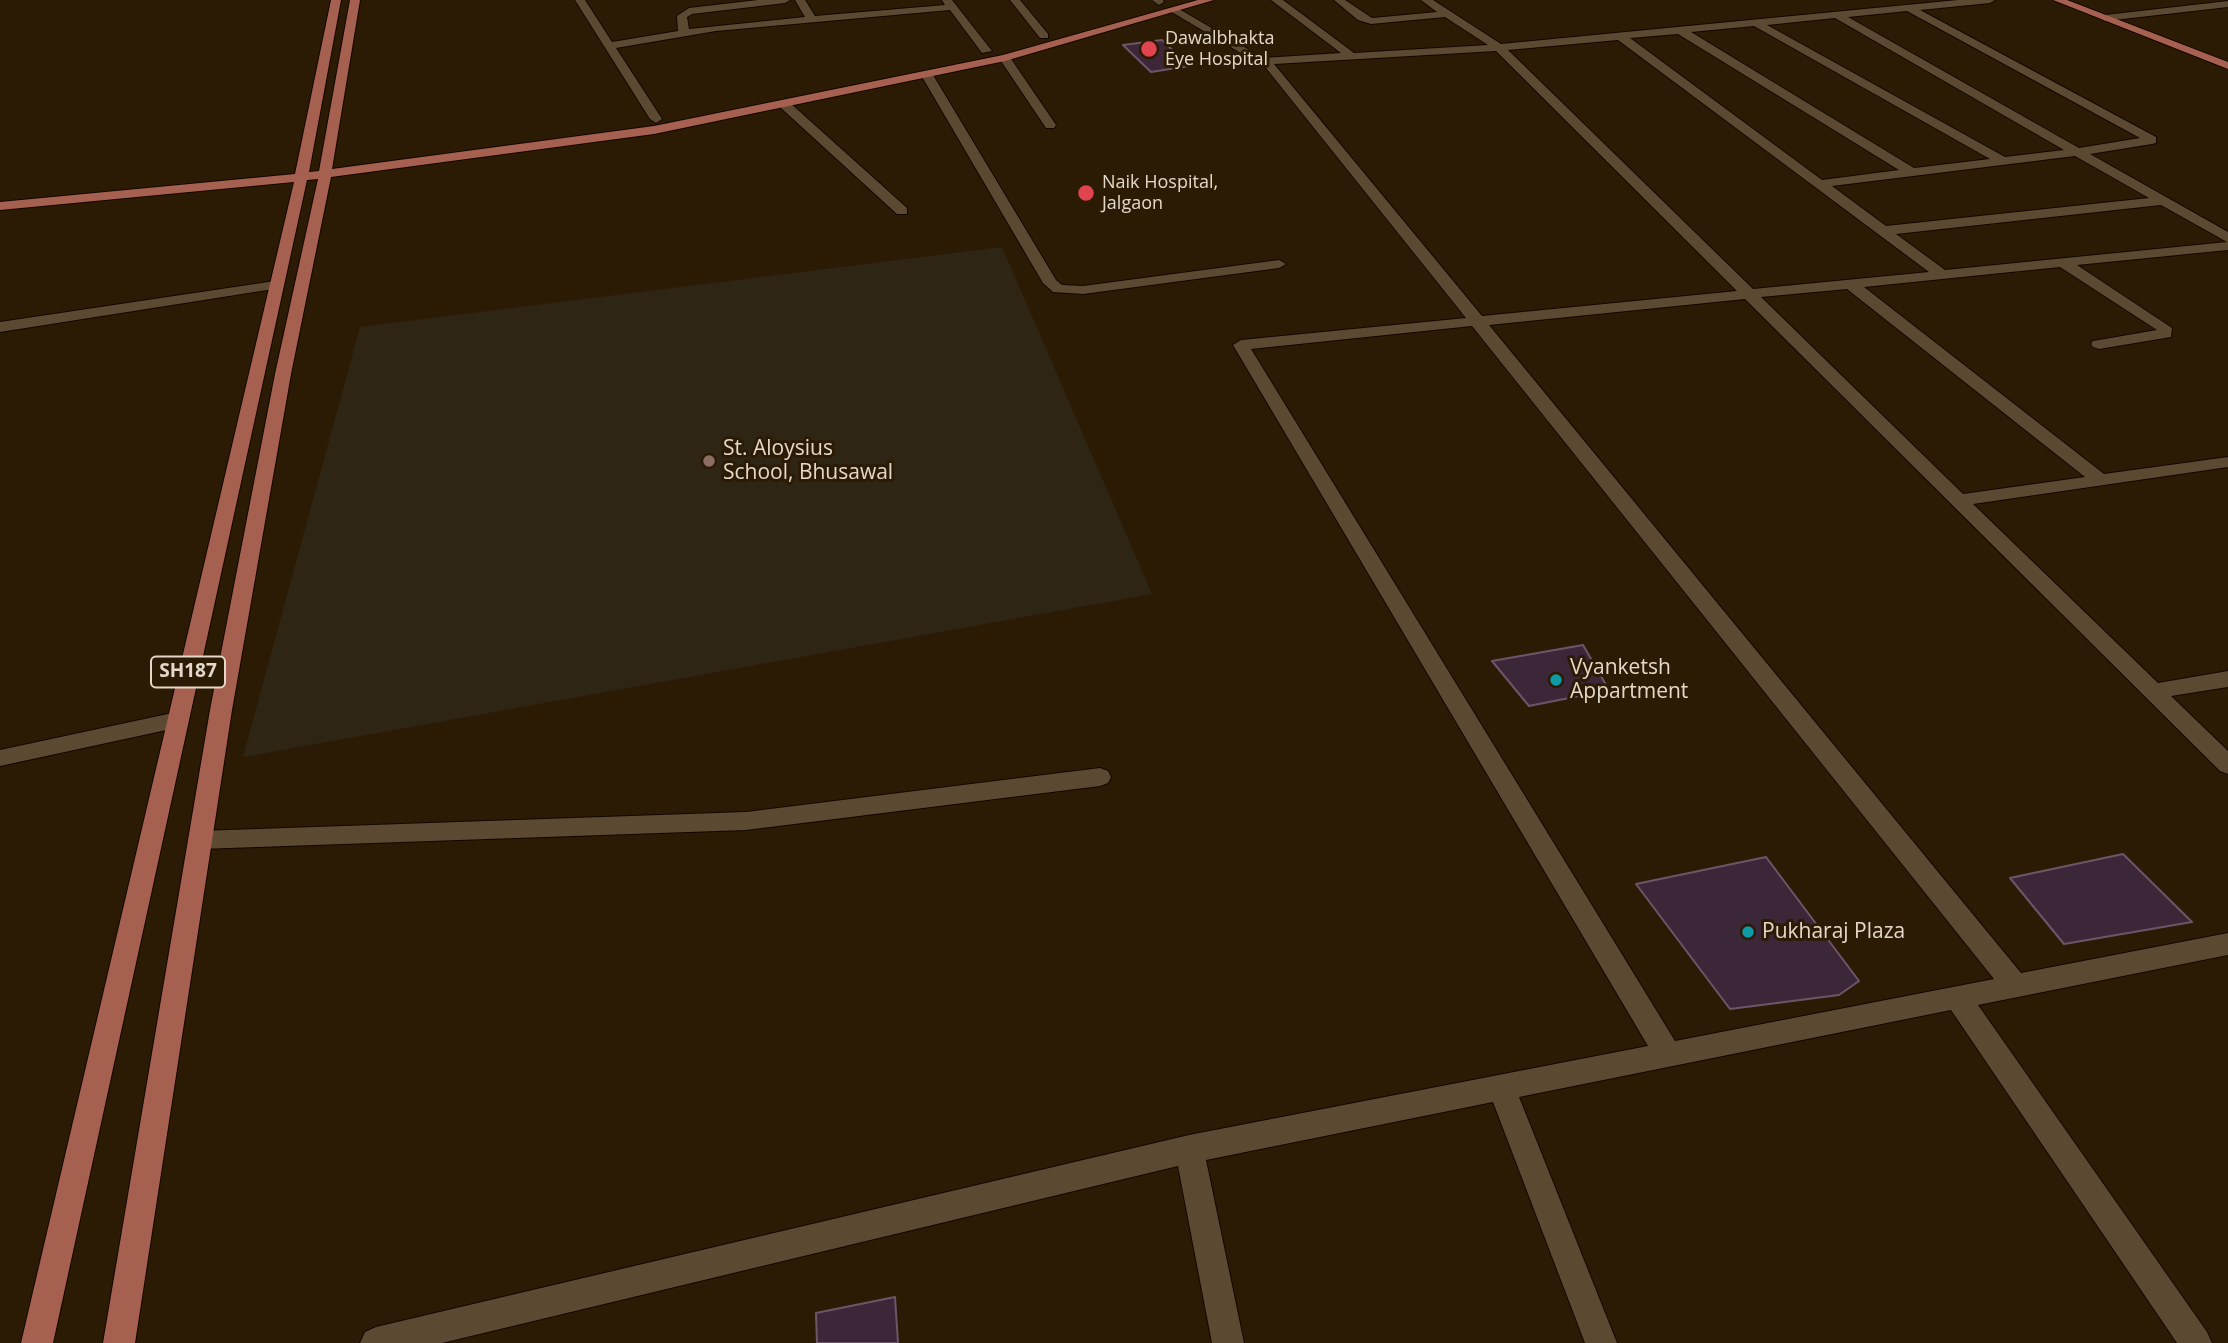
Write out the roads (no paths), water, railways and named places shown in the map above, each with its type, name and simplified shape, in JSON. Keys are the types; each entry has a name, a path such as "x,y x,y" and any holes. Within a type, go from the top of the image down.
{"main road":[{"name":"SH187","path":"336,0 339,38"},
{"name":"SH187","path":"120,1343 221,710 283,374 325,168 328,99 339,38 355,0"},
{"path":"325,168 656,119 986,51 1164,3 1209,0"},
{"path":"2058,0 2228,66"},
{"path":"0,192 325,168 654,130 1005,58 1164,3"},
{"name":"SH187","path":"37,1343 301,170 328,99"},
{"path":"0,206 301,170"}],"street":[{"path":"580,0 656,119"},
{"path":"684,33 682,16 689,11 785,0"},
{"path":"800,0 812,19"},
{"path":"1015,0 1044,36"},
{"path":"1276,0 1352,56"},
{"path":"1339,0 1371,21 1448,14"},
{"path":"1426,0 1499,48 2228,765"},
{"path":"1262,61 1499,48 1990,0"},
{"path":"609,46 684,33 950,3 986,51"},
{"path":"1164,3 1270,66 2016,986"},
{"path":"2105,18 2228,4"},
{"path":"1820,184 2152,140 1909,8"},
{"path":"1837,15 2228,238"},
{"path":"1756,23 2003,161"},
{"path":"1680,30 1911,172"},
{"path":"1620,36 1944,276"},
{"path":"1005,58 1050,125"},
{"path":"927,75 1050,283 1058,289 1083,290 1279,264"},
{"path":"785,104 902,211"},
{"path":"1883,231 2163,201"},
{"path":"1668,1054 1241,345 1751,296 2228,246"},
{"path":"2063,263 2164,328 2165,334 2099,344"},
{"path":"0,327 275,285"},
{"path":"1852,285 2100,480"},
{"path":"1959,500 2228,462"},
{"path":"2152,691 2228,678"},
{"path":"0,758 177,720"},
{"path":"200,840 746,821 1100,777"},
{"path":"376,1343 1189,1149 2228,944"},
{"path":"1957,997 2196,1343"},
{"path":"1501,1087 1601,1343"},
{"path":"1189,1149 1228,1343"}],"place":[{"name":"Dawalbhakta Eye Hospital","path":"1149,49"},
{"name":"Naik Hospital, Jalgaon","path":"1086,193"},
{"name":"St. Aloysius School, Bhusawal","path":"709,461"},
{"name":"Vyanketsh Appartment","path":"1556,680"},
{"name":"Pukharaj Plaza","path":"1748,932"}]}
